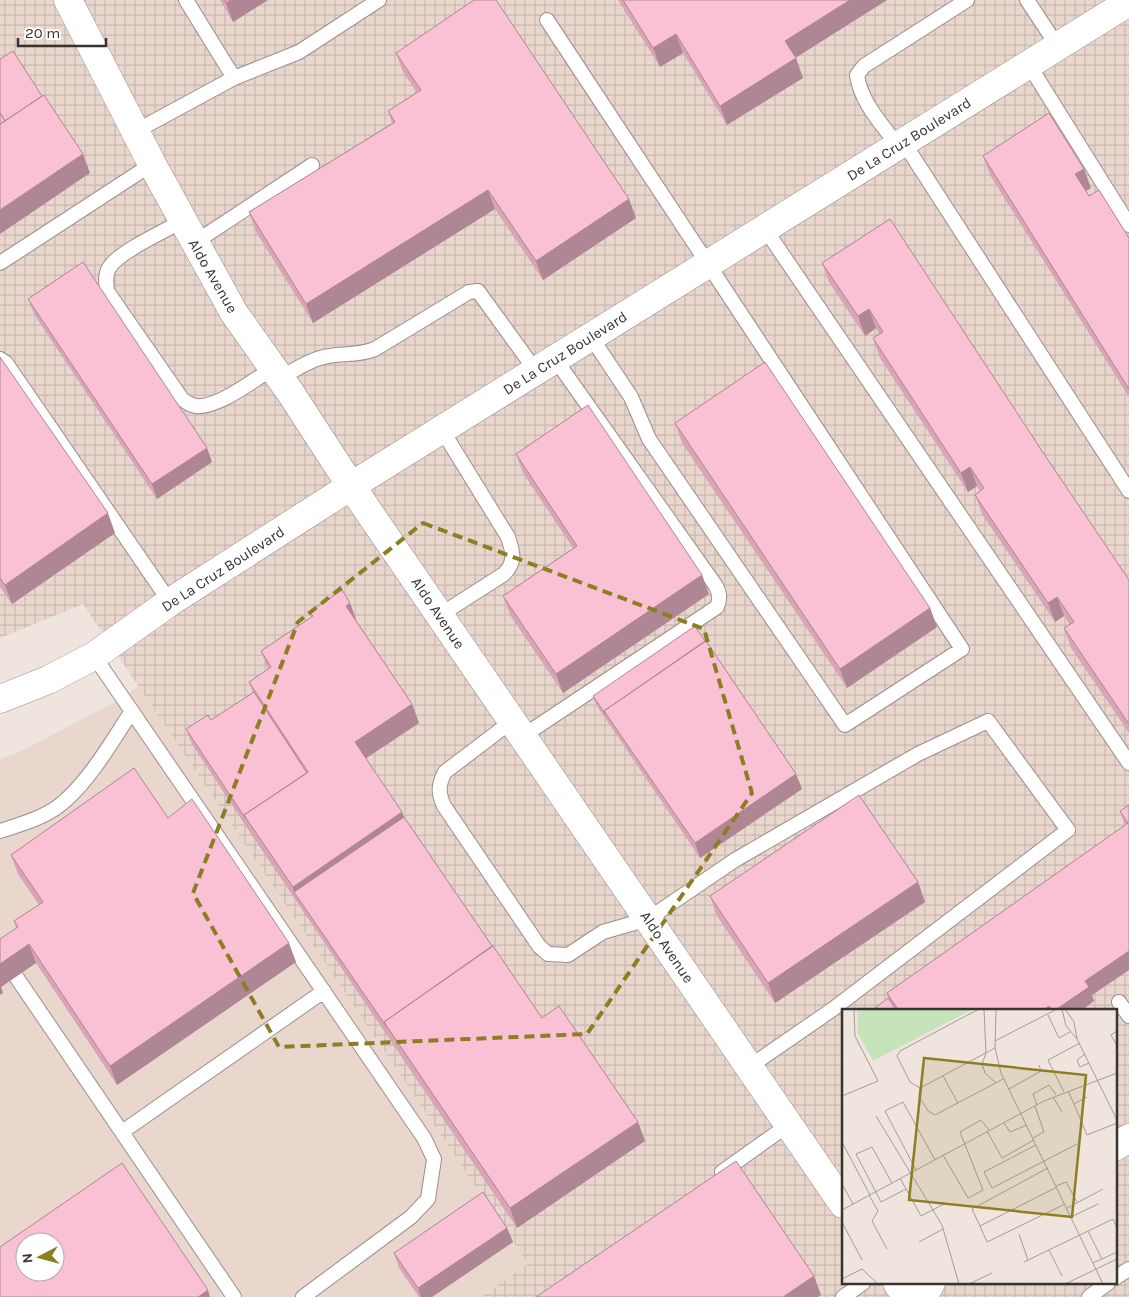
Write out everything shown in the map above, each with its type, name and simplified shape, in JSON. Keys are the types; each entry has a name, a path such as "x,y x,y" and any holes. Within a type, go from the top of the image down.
{"street":[{"name":"Aldo Avenue","path":"68,0 188,232 234,312 842,1203"},
{"name":"De La Cruz Boulevard","path":"0,699 48,680 94,656 170,602 351,486 1129,2"},
{"path":"1116,1146 1129,1138"},
{"path":"898,1284 906,1297"},
{"path":"922,1297 930,1284"}],"lane":[{"path":"186,0 234,78"},
{"path":"136,131 234,78 299,52 380,0"},
{"path":"967,0 864,66 857,75 859,88 867,104 901,144 1129,491"},
{"path":"1027,0 1058,47"},
{"path":"547,20 962,649 845,725 649,439 631,397 591,337"},
{"path":"1029,65 1129,225"},
{"path":"0,263 152,164"},
{"path":"312,165 188,232 118,258 108,269 105,280 107,291 182,399 192,406 204,407 219,402 276,373 320,358 362,354 375,349 469,292 478,291 546,365 720,593 717,607 445,772 439,783 439,795 450,815 539,946 548,954 568,955 603,932 648,919 735,860 918,754 988,721 1068,830 833,1010 749,1067"},
{"path":"765,229 1129,763"},
{"path":"0,359 6,362 170,602"},
{"path":"440,615 504,574 511,567 513,557 508,537 442,430"},
{"path":"94,656 424,1138 434,1159 428,1199 411,1217 303,1297"},
{"path":"0,831 35,820 65,801 95,768 132,710"},
{"path":"0,953 234,1297"},
{"path":"122,1132 324,992"},
{"path":"1119,1002 1129,1016"},
{"path":"708,1182 788,1125"},
{"path":"1116,1277 1129,1269"},
{"path":"843,1297 862,1284"},
{"path":"1089,1297 1107,1284"}],"highlighted area":[{"path":"423,523 704,629 752,793 587,1034 279,1047 193,893 298,622"}],"shaded area":[{"path":"0,0 1129,0 1129,1297 481,1297 528,1264 83,604 0,638"},
{"path":"139,686 529,1264 481,1297 0,1297 0,759 17,753 114,703"}],"building":[{"path":"474,0 496,0 629,199 536,261 488,190 306,304 249,212 395,122 388,111 421,90 396,53"},
{"path":"623,0 850,0 785,41 796,58 720,106 676,34 653,48"},
{"path":"13,51 42,96 5,121 0,113 0,59"},
{"path":"44,95 83,154 0,210 0,124"},
{"path":"0,113 5,121 0,124"},
{"path":"1049,113 1084,169 1075,174 1089,196 1099,190 1129,238 1129,389 983,156"},
{"path":"890,219 1129,580 1129,724 1064,628 1074,622 1057,597 1048,603 975,495 984,488 970,467 961,473 873,338 883,332 869,309 858,316 822,263"},
{"path":"83,262 207,448 152,484 28,299"},
{"path":"0,357 108,513 5,585 0,578"},
{"path":"765,362 930,608 840,669 675,423"},
{"path":"588,405 702,575 556,674 503,596 577,546 516,454"},
{"path":"342,590 350,603 346,606 412,704 355,742 402,812 293,887 244,815 308,772 249,682 271,667 261,651 313,616 309,612"},
{"path":"695,626 705,641 604,711 606,715 593,696"},
{"path":"706,641 796,774 695,843 604,711"},
{"path":"254,692 307,773 244,815 246,819 186,729 208,715 211,720"},
{"path":"134,768 168,818 192,799 289,943 110,1066 29,944 0,964 0,939 18,927 14,921 43,902 11,855"},
{"path":"859,795 918,882 768,983 710,896"},
{"path":"1129,805 1129,951 1085,981 1089,987 1057,1009 1051,1009 1049,1006 1045,1009 898,1009 887,993 1128,823 1120,811"},
{"path":"404,817 492,946 384,1022 386,1026 294,892"},
{"path":"493,946 542,1018 559,1006 638,1122 510,1208 384,1022"},
{"path":"888,998 896,1009 874,1009"},
{"path":"736,1161 814,1276 783,1297 536,1297"},
{"path":"122,1163 208,1290 198,1297 0,1297 0,1247 15,1237 15,1282 65,1282 65,1232 22,1232"},
{"path":"483,1192 507,1228 418,1288 394,1253"}]}
